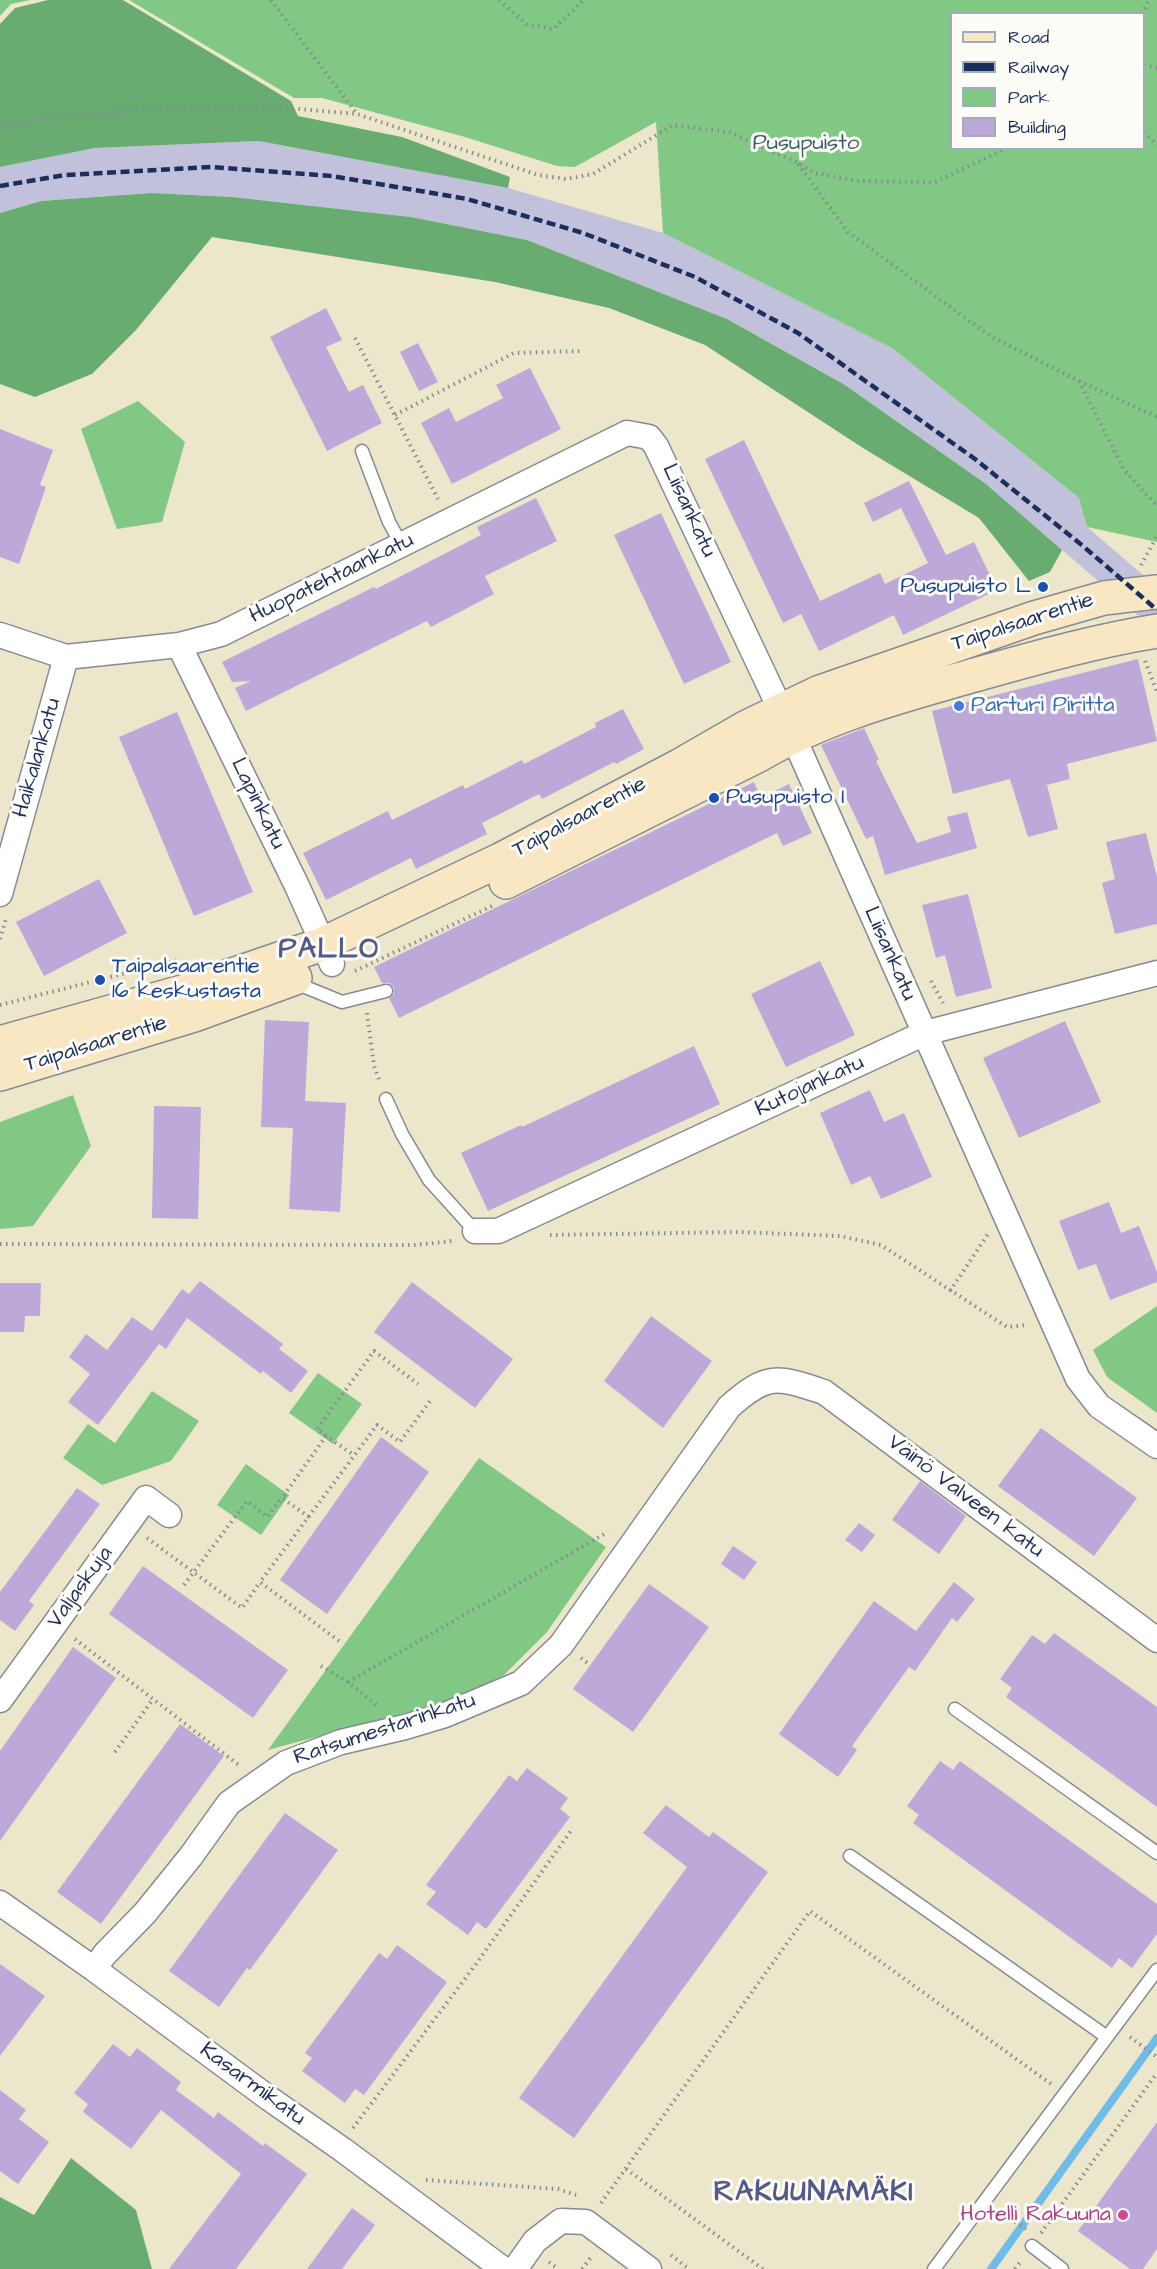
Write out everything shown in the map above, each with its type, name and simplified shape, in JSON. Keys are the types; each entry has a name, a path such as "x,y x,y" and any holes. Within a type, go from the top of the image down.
{"main road":[{"name":"Taipalsaarentie","path":"787,722 820,692 1034,618 1147,583"},
{"name":"Taipalsaarentie","path":"0,1074 194,1015 288,980 327,954 679,766 787,722 831,719 1033,659 1150,643"},
{"name":"Taipalsaarentie","path":"0,1043 327,954"}],"street":[{"name":"Huopatehtaankatu","path":"0,635 66,657 179,645 221,634 627,433 649,437"},
{"name":"Liisankatu","path":"649,437 656,446 787,722 1078,1379 1099,1406 1157,1446"},
{"name":"Lapinkatu","path":"179,645 297,886 327,954"},
{"name":"Haikalankatu","path":"0,894 66,657"},
{"name":"Kutojankatu","path":"475,1231 498,1231 925,1033 1157,973"},
{"name":"Väinö Valveen katu","path":"763,1383 784,1379 824,1392 1157,1640"},
{"name":"Ratsumestarinkatu","path":"94,1969 105,1954 145,1913 191,1856 229,1803 285,1762 340,1742 445,1715 521,1683 561,1645 729,1407 748,1390 763,1383"},
{"name":"Valjaskuja","path":"0,1700 146,1498 169,1515"},
{"name":"Kasarmikatu","path":"0,1903 409,2198 503,2269"},
{"path":"515,2269 535,2241 561,2221 586,2222 649,2269"}],"lane":[{"path":"362,451 389,522 400,544"},
{"path":"288,980 342,1002 386,991"},
{"path":"386,1099 402,1134 429,1180 475,1231"},
{"path":"955,1709 1157,1853"},
{"path":"850,1856 1107,2037"},
{"path":"934,2269 1157,1970"},
{"path":"1032,2247 1062,2269"}],"path":[{"path":"271,0 357,114"},
{"path":"499,0 527,24 552,29 584,0"},
{"path":"0,128 44,119 170,107 299,109 357,114 538,176 566,179 593,174 673,125 729,132 815,173 857,180 935,182 1003,150"},
{"path":"1145,134 1157,145"},
{"path":"796,162 848,231 990,336 1157,417"},
{"path":"356,338 449,521"},
{"path":"395,415 514,353 582,351"},
{"path":"1079,381 1124,470 1157,506"},
{"path":"1147,583 1157,536"},
{"path":"1150,643 1157,692"},
{"path":"0,1005 179,959"},
{"path":"928,974 944,1005 950,1008"},
{"path":"0,998 6,1004"},
{"path":"368,1019 374,1066"},
{"path":"950,1291 992,1228"},
{"path":"0,1244 415,1245 454,1241 475,1231"},
{"path":"541,1236 738,1232 840,1236 880,1245 1007,1328 1034,1324"},
{"path":"354,1455 317,1429 374,1352 418,1384"},
{"path":"127,1524 242,1608 377,1425 400,1442 430,1401"},
{"path":"184,1585 247,1502 267,1517 326,1436"},
{"path":"282,1498 309,1517"},
{"path":"348,1682 608,1532"},
{"path":"260,1582 339,1641"},
{"path":"55,1624 246,1770"},
{"path":"321,1666 348,1682 405,1727"},
{"path":"115,1752 153,1699"},
{"path":"350,2131 476,1964 573,1828"},
{"path":"607,2208 600,2204 810,1911 1065,2093"},
{"path":"1140,2044 1157,2057"},
{"path":"1015,2269 1157,2073"},
{"path":"626,2169 763,2269"},
{"path":"417,2174 427,2180 558,2189 579,2196"},
{"path":"1012,2220 1030,2233"},
{"path":"663,2249 689,2269"}],"shaded area":[{"path":"259,141 508,188 663,233 892,348 1079,498 1087,527 1157,587 1157,632 986,484 845,385 727,319 527,240 411,217 232,197 151,193 41,201 0,213 0,167 95,148"}],"green space":[{"path":"0,0 30,0 11,4 0,16"},
{"path":"48,0 123,0 291,101 298,116 402,137 510,177 508,188 259,141 95,148 0,167 0,24 15,8"},
{"name":"Pusupuisto","path":"129,0 1157,0 1157,542 1087,527 1079,498 892,348 663,233 656,122 575,167 557,166 465,137 322,98 294,98"},
{"path":"151,193 232,197 411,217 527,240 727,319 845,385 986,484 1062,550 1050,572 1029,581 979,518 863,448 705,345 609,308 495,282 212,237 136,330 92,374 35,397 0,384 0,213 41,201"},
{"path":"138,401 185,442 162,522 117,529 81,429"},
{"path":"73,1095 91,1146 33,1226 0,1229 0,1122"},
{"path":"1157,1306 1157,1413 1107,1377 1093,1350"},
{"path":"318,1373 362,1404 333,1444 289,1413"},
{"path":"152,1391 199,1421 171,1461 102,1485 63,1458 88,1424 115,1443"},
{"path":"479,1458 606,1547 547,1632 503,1676 456,1699 268,1750"},
{"path":"246,1464 289,1495 261,1535 217,1505"},
{"path":"71,2158 136,2210 152,2269 0,2269 0,2197 34,2215"}],"building":[{"path":"326,308 342,340 326,347 349,392 363,385 382,423 327,451 270,337"},
{"path":"418,343 438,382 419,391 400,352"},
{"path":"530,368 561,429 452,484 421,423 449,408 456,422 503,398 496,385"},
{"path":"0,429 53,450 40,485 46,487 19,564 0,557"},
{"path":"744,440 820,601 880,573 885,584 928,563 901,508 873,522 864,503 909,481 946,555 974,542 997,590 903,635 894,615 819,651 801,614 783,623 705,459"},
{"path":"536,498 557,541 485,576 494,594 431,627 427,621 246,711 235,688 251,681 232,682 222,662 374,587 376,589 481,535 477,527"},
{"path":"661,513 731,662 684,684 614,535"},
{"path":"1138,659 1157,741 1067,764 1070,779 1047,785 1058,829 1028,837 1010,779 953,794 932,711"},
{"path":"623,709 644,749 542,799 539,794 482,823 487,834 416,869 411,858 326,900 303,853 388,811 392,820 463,785 465,789 522,760 524,764 596,727 595,723"},
{"path":"177,712 253,892 194,916 119,737"},
{"path":"864,728 879,760 876,761 917,843 951,832 947,817 967,812 977,848 885,875 873,836 866,839 821,745"},
{"path":"754,782 761,798 789,784 812,833 783,846 777,833 399,1018 389,998 394,994 394,988 389,983 382,983 374,967"},
{"path":"1146,833 1157,877 1157,924 1115,934 1102,883 1115,879 1106,842"},
{"path":"99,879 127,933 44,976 16,922"},
{"path":"968,894 992,988 956,997 945,955 936,958 922,905"},
{"path":"820,961 855,1035 786,1067 751,994"},
{"path":"265,1020 309,1022 305,1101 346,1103 340,1212 289,1209 293,1128 261,1127"},
{"path":"1065,1021 1101,1102 1019,1138 983,1058"},
{"path":"694,1046 720,1104 488,1211 461,1153 521,1125 522,1127"},
{"path":"870,1090 884,1122 904,1113 932,1177 881,1199 870,1176 851,1185 820,1113"},
{"path":"154,1106 201,1107 198,1219 152,1218"},
{"path":"1109,1202 1121,1233 1139,1226 1157,1272 1157,1282 1110,1300 1096,1264 1078,1270 1059,1221"},
{"path":"200,1281 283,1344 279,1349 308,1371 291,1393 263,1371 261,1374 187,1318 166,1349 159,1344 98,1425 68,1402 90,1374 69,1357 86,1334 107,1350 132,1317 152,1331 182,1289 189,1294"},
{"path":"412,1282 513,1359 475,1408 374,1332"},
{"path":"0,1283 41,1283 40,1316 25,1316 24,1332 0,1332"},
{"path":"651,1316 712,1361 663,1428 604,1381"},
{"path":"1041,1428 1137,1498 1094,1556 998,1486"},
{"path":"381,1437 429,1472 327,1614 280,1580"},
{"path":"920,1481 966,1516 939,1554 892,1520"},
{"path":"77,1488 100,1504 29,1601 34,1605 15,1631 0,1620 0,1592"},
{"path":"859,1523 875,1535 862,1552 845,1540"},
{"path":"733,1546 757,1562 744,1580 721,1564"},
{"path":"143,1566 288,1670 253,1718 109,1614"},
{"path":"954,1582 975,1599 957,1622 952,1618 915,1671 909,1667 852,1746 857,1750 838,1777 779,1734 874,1601 916,1631"},
{"path":"649,1584 709,1627 633,1732 573,1689"},
{"path":"1054,1633 1157,1707 1157,1807 1006,1697 1012,1688 1000,1679 1032,1635 1045,1644"},
{"path":"73,1647 116,1678 0,1841 0,1751"},
{"path":"180,1724 224,1756 101,1924 57,1892"},
{"path":"940,1761 953,1770 960,1761 1157,1904 1157,1934 1132,1968 1119,1958 1112,1968 913,1823 919,1815 907,1806"},
{"path":"527,1768 568,1798 560,1809 570,1817 486,1929 477,1922 468,1935 426,1904 436,1892 426,1885 509,1775 517,1781"},
{"path":"666,1805 709,1837 713,1832 768,1872 574,2138 519,2098 687,1867 643,1833"},
{"path":"285,1813 338,1850 250,1970 247,1968 219,2007 169,1971"},
{"path":"397,1945 447,1982 364,2095 355,2089 345,2103 302,2071 312,2058 305,2053 379,1953 387,1959"},
{"path":"0,1964 45,1996 0,2056"},
{"path":"113,2044 130,2057 137,2048 181,2082 176,2090 214,2118 218,2112 263,2146 265,2143 307,2174 236,2269 169,2269 241,2174 161,2110 131,2149 83,2112 88,2104 74,2093"},
{"path":"0,2090 26,2110 19,2119 49,2142 18,2184 0,2171"},
{"path":"1157,2122 1157,2249 1143,2269 1130,2269 1078,2231"},
{"path":"352,2208 375,2225 342,2269 307,2269"}],"waterway":[{"path":"991,2269 1157,2038"}],"railway":[{"path":"0,186 65,175 211,167 332,176 467,199 583,233 695,277 798,333 975,459 1083,546 1157,610"}],"place":[{"name":"Pusupuisto L","path":"1043,587"},
{"name":"Parturi Piritta","path":"959,706"},
{"name":"Pusupuisto I","path":"714,798"},
{"name":"Taipalsaarentie 16 keskustasta","path":"100,980"},
{"name":"Hotelli Rakuuna","path":"1123,2215"}],"district":[{"name":"PALLO","path":"329,951"},
{"name":"RAKUUNAMÄKI","path":"814,2194"}]}
